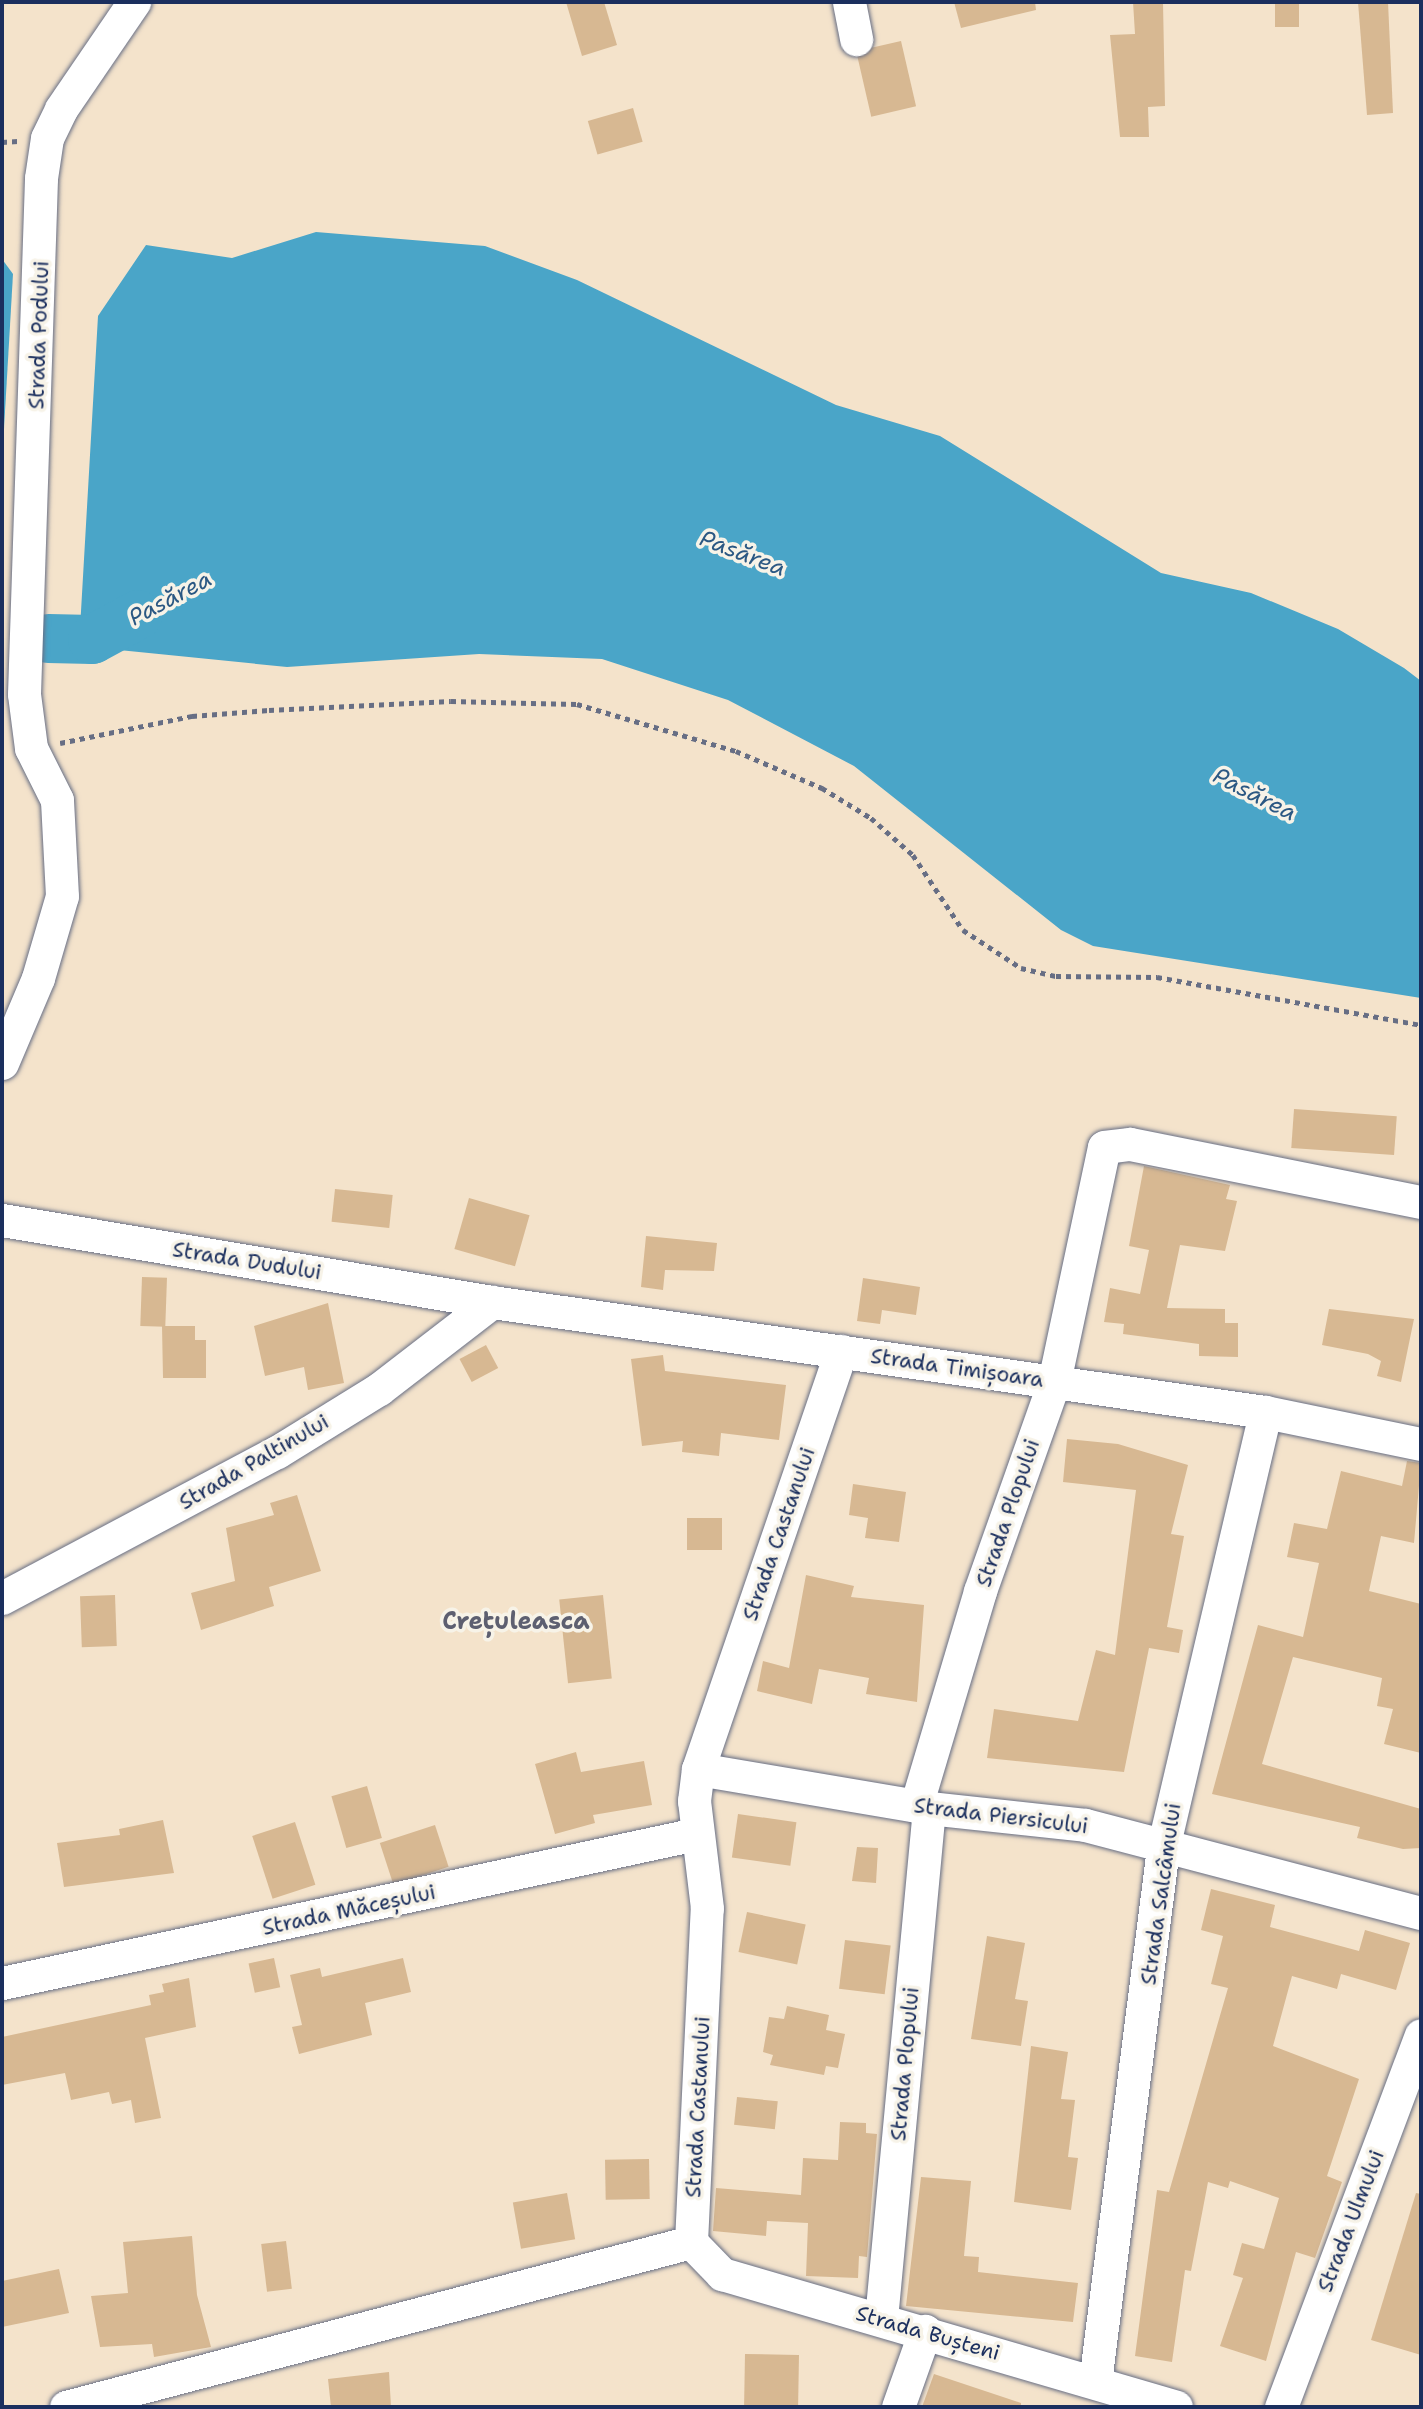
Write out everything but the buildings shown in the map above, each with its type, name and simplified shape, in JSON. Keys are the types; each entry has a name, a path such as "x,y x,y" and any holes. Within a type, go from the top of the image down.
{"street":[{"name":"Strada Podului","path":"26,757 24,694 47,138 76,84 134,2"},
{"path":"849,2 856,40"},
{"path":"2,1063 38,978 62,896 61,827 26,757"},
{"name":"Strada Plopului","path":"881,2319 923,1807 980,1591 1054,1382 1104,1147 1130,1143 1421,1202"},
{"name":"Strada Dudului","path":"2,1220 492,1302"},
{"name":"Strada Timișoara","path":"492,1302 1265,1412 1421,1444"},
{"name":"Strada Paltinului","path":"2,1598 276,1452 379,1389 492,1302"},
{"name":"Strada Castanului","path":"691,2242 707,1908 696,1834 698,1769 841,1351"},
{"name":"Strada Salcâmului","path":"1095,2382 1163,1848 1265,1412"},
{"name":"Strada Piersicului","path":"698,1769 923,1807 1085,1825 1163,1848 1421,1913"},
{"name":"Strada Măceșului","path":"2,1983 696,1834"},
{"name":"Strada Ulmului","path":"1281,2407 1421,2035"},
{"path":"66,2407 691,2242"},
{"name":"Strada Bușteni","path":"691,2242 722,2274 925,2331 1176,2407"},
{"path":"898,2407 925,2331"}],"path":[{"path":"26,757 192,716 451,701 578,705 736,751 822,788 872,818 913,855 963,930 1021,968 1056,976 1157,977 1421,1025"}],"water":[{"path":"316,232 485,246 577,280 836,405 940,436 1161,573 1251,593 1338,629 1404,668 1421,681 1421,998 1093,946 1061,930 854,766 728,700 602,659 479,654 287,667 79,646 98,316 146,245 232,258"},
{"path":"2,259 13,274 2,463"}],"waterway":[{"name":"Pasărea","path":"48,638 92,639 138,614"}],"district":[{"name":"Crețuleasca","path":"516,1622"}]}
